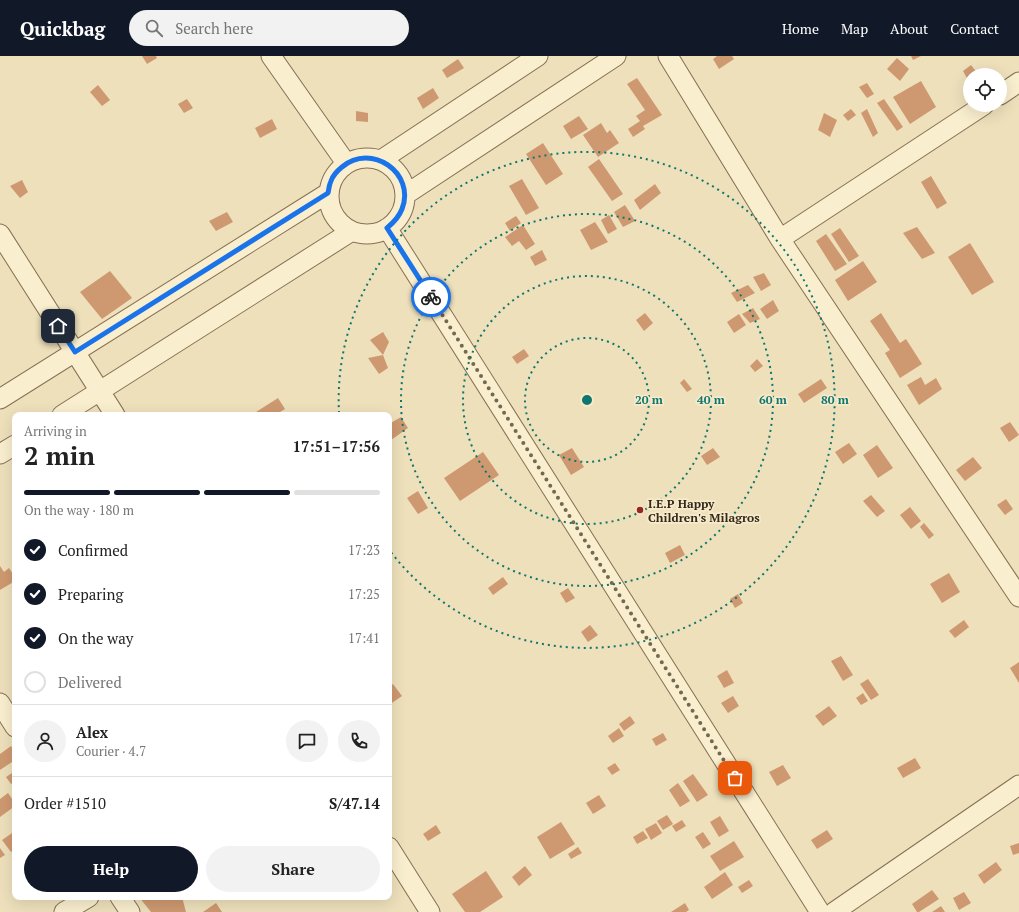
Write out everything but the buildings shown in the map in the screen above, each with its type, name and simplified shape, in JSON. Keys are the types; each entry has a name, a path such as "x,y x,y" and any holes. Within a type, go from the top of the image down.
{"street":[{"path":"271,56 346,163"},
{"path":"381,160 538,56"},
{"path":"405,195 616,56"},
{"path":"668,56 780,239 1019,597"},
{"path":"1007,90 1019,82"},
{"path":"780,239 973,112"},
{"path":"369,157 381,160 391,166 399,175 404,186 405,198 402,210 396,220 387,228 376,233 364,234 352,231 342,225 334,216 329,205 328,193 331,181 337,171 346,163 357,158 369,157"},
{"path":"0,399 328,193"},
{"path":"387,228 820,912"},
{"path":"67,412 352,231"},
{"path":"0,234 113,412"},
{"path":"0,454 12,447"},
{"path":"0,702 12,722"},
{"path":"834,912 1019,785"},
{"path":"392,852 430,912"},
{"path":"64,912 84,900"},
{"path":"122,900 130,912"}],"way so far":[{"path":"431,297 735,778"}],"place":[{"name":"I.E.P Happy Children's Milagros","path":"640,510"}],"route":[{"path":"58,326 75,352 328,193 331,181 337,171 346,163 357,158 369,157 381,160 391,166 399,175 404,186 405,198 402,210 396,220 387,228 431,297"}]}
